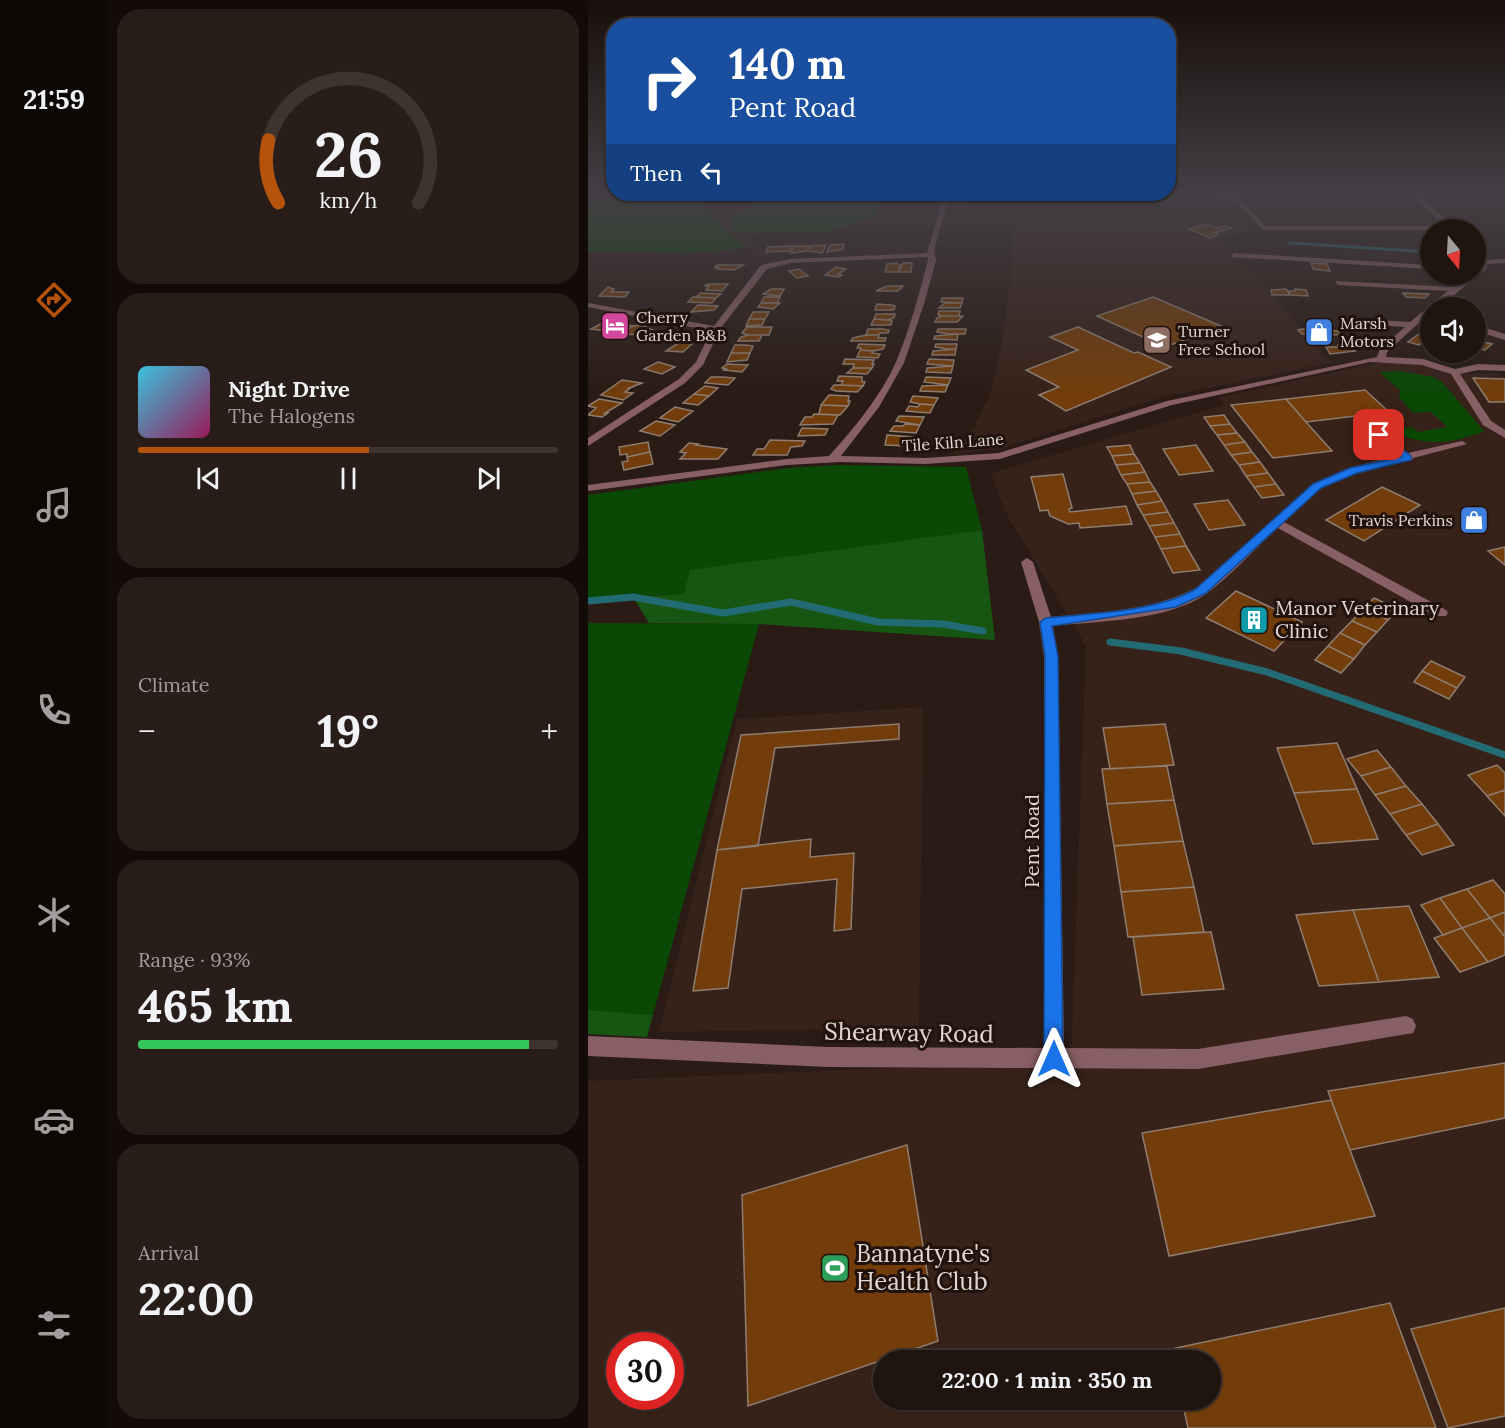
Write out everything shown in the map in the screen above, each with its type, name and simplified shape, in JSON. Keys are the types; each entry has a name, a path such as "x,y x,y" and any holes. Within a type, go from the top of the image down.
{"street":[{"path":"588,443 682,381 700,363 716,329 764,267 772,264 831,261"},
{"path":"832,460 862,423 893,378 906,349 932,261"},
{"path":"1327,261 1420,266"},
{"path":"1486,262 1505,261"},
{"path":"1338,284 1455,289"},
{"path":"1445,297 1460,285"},
{"path":"588,305 716,329"},
{"path":"1382,358 1383,351 1420,318"},
{"path":"1347,320 1412,325"},
{"path":"1486,331 1505,337"},
{"name":"Tile Kiln Lane","path":"588,488 786,462 925,461 1000,456 1170,403 1382,358 1423,362 1455,372"},
{"path":"1505,368 1478,367 1455,372 1456,378 1487,423 1505,435"},
{"path":"1379,435 1408,458"},
{"path":"1046,622 1176,604 1202,591 1317,486 1328,480 1462,444"},
{"path":"1277,523 1442,613"},
{"name":"Pent Road","path":"1027,562 1046,622 1051,656 1054,1059"},
{"name":"Shearway Road","path":"588,1046 809,1057 1198,1059 1406,1026"}],"shaded area":[{"name":"Turner Free School","path":"1011,261 1243,261 1331,363 1163,397 1003,448 952,454 975,426 990,394 1002,344"},
{"path":"1387,361 1428,366 1447,374 1500,373 1505,380 1505,1428 588,1428 588,1081 1071,1060 1086,646 1006,513 991,473 1223,405 1220,397"},
{"path":"923,707 919,1028 659,1032 737,719"}],"green space":[{"path":"1400,371 1434,377 1442,382 1484,431 1451,441 1427,442 1395,431 1411,427 1418,432 1447,427 1431,412 1413,413 1399,397 1400,390 1379,372"},
{"path":"839,465 966,467 982,530 889,545 685,594 588,599 588,495 788,468"},
{"path":"982,530 995,640 759,624 649,623 633,597 684,594 690,570"},
{"path":"588,623 759,624 653,1015 588,1010"},
{"path":"588,1010 653,1015 647,1037 588,1034"}],"building":[{"path":"903,263 912,263 911,272 898,272"},
{"path":"1311,263 1327,264 1330,271 1313,269"},
{"path":"887,264 900,265 899,272 885,272"},
{"path":"717,265 743,265 734,270 717,269 719,268 715,267"},
{"path":"836,267 846,269 838,274 842,275 839,277 825,275"},
{"path":"799,269 808,276 797,278 789,271"},
{"path":"707,284 728,284 722,291 706,290 709,286 705,286"},
{"path":"887,286 903,286 898,291 876,291"},
{"path":"608,287 614,289 611,292 629,292 625,297 599,296"},
{"path":"771,289 784,289 780,296 763,294"},
{"path":"1286,289 1290,295 1272,295 1271,290"},
{"path":"1295,289 1306,290 1308,296 1290,295 1289,291 1295,291"},
{"path":"701,293 721,294 716,298 696,297"},
{"path":"1403,293 1429,294 1426,297 1406,297"},
{"path":"693,297 716,298 712,303 688,302"},
{"path":"764,297 780,297 777,303 761,303"},
{"path":"1153,297 1221,326 1165,347 1097,316"},
{"path":"942,298 963,298 962,303 941,302"},
{"path":"761,303 780,303 773,309 758,307"},
{"path":"945,303 962,303 960,308 939,308"},
{"path":"877,304 895,306 894,310 875,310"},
{"path":"698,305 718,306 714,310 691,312"},
{"path":"939,311 960,311 959,316 942,316 938,315"},
{"path":"753,312 769,312 765,319 749,319"},
{"path":"876,314 895,314 894,318 888,320 874,319"},
{"path":"942,316 963,316 957,322 935,322"},
{"path":"749,319 765,319 762,325 746,326"},
{"path":"874,319 892,321 891,325 871,325"},
{"path":"604,322 633,326 621,333 591,329"},
{"path":"641,325 655,331 648,335 622,334 633,326"},
{"path":"747,327 772,327 769,335 748,335 742,333"},
{"path":"1078,327 1171,367 1066,411 1039,395 1059,387 1026,370 1078,350 1050,337"},
{"path":"868,329 889,330 888,333 879,335 866,335"},
{"path":"938,329 966,329 965,334 949,334 937,332"},
{"name":"Marsh Motors","path":"1298,330 1338,331 1340,335 1302,334"},
{"path":"656,333 682,334 670,342 662,341 666,339 651,337"},
{"path":"1420,333 1419,345 1408,342"},
{"path":"958,334 957,340 934,339 935,336"},
{"path":"762,335 759,341 738,341 741,337"},
{"path":"879,335 878,338 886,338 885,341 851,341 853,338"},
{"path":"680,342 692,344 683,352 666,351"},
{"path":"859,344 885,345 883,349 873,351 860,350 861,348 857,348"},
{"path":"936,344 957,344 956,349 947,349 935,347"},
{"path":"735,345 753,346 750,353 731,353"},
{"path":"1338,345 1346,345 1355,351 1330,354 1326,347 1339,347"},
{"path":"956,349 955,355 932,355 933,351"},
{"path":"860,350 880,354 878,358 857,357"},
{"path":"731,353 750,353 747,360 727,362"},
{"path":"845,359 874,360 872,364 874,364 872,368 853,368 854,364 843,364"},
{"path":"929,359 954,360 953,366 927,364"},
{"path":"658,362 675,367 662,374 644,369"},
{"path":"727,364 748,365 742,372 724,370 726,369 722,368"},
{"path":"953,366 951,373 926,372 927,368"},
{"path":"853,368 872,368 867,374 847,373"},
{"path":"839,376 862,377 862,382 865,382 863,386 841,385 843,381 837,381"},
{"path":"711,377 735,378 728,385 705,383"},
{"path":"926,377 951,378 948,385 924,382"},
{"path":"1473,378 1505,379 1505,402 1489,402"},
{"path":"622,380 642,383 627,389 629,389 625,392 633,393 623,400 601,395"},
{"path":"834,385 863,386 857,392 836,391 831,389"},
{"path":"948,385 945,392 920,391 922,386"},
{"path":"705,386 718,388 709,396 694,394"},
{"path":"1365,390 1389,412 1306,422 1286,399"},
{"path":"694,394 709,396 698,405 683,403"},
{"path":"829,395 849,396 848,406 821,405"},
{"path":"913,396 938,398 934,405 920,404 910,402"},
{"path":"599,399 622,403 602,417 588,415 596,408 588,406"},
{"path":"1286,399 1332,451 1273,458 1231,405"},
{"path":"920,404 934,405 930,413 906,411 909,406 918,407"},
{"path":"821,405 848,406 840,415 819,414"},
{"path":"675,407 693,411 678,422 660,418"},
{"path":"814,414 838,415 833,424 800,425 805,417 812,417"},
{"path":"1224,415 1230,424 1210,426 1204,417"},
{"path":"899,416 924,417 920,425 896,421"},
{"path":"656,421 675,425 660,436 640,431"},
{"path":"1230,424 1237,433 1217,435 1210,426"},
{"path":"920,425 916,433 890,431 894,426"},
{"path":"802,428 828,429 825,435 798,436"},
{"path":"1237,433 1245,442 1224,445 1217,435"},
{"path":"887,435 913,437 908,446 885,445"},
{"path":"770,440 805,441 802,446 791,447 787,455 753,455 757,449 764,449"},
{"path":"648,442 650,452 627,457 627,454 620,455 619,447"},
{"path":"1245,442 1252,452 1231,455 1224,445"},
{"path":"689,443 727,449 718,459 680,459 686,453 680,452"},
{"path":"1130,445 1134,454 1112,456 1107,447"},
{"path":"1196,445 1213,471 1179,475 1163,449"},
{"path":"650,452 653,464 624,470 622,462 628,461 627,457"},
{"path":"1252,452 1260,462 1239,465 1231,455"},
{"path":"1134,454 1140,463 1116,465 1112,456"},
{"path":"1260,462 1268,473 1246,476 1239,465"},
{"path":"1140,463 1145,472 1121,475 1116,465"},
{"path":"1145,472 1150,482 1127,484 1121,475"},
{"path":"1268,473 1276,484 1254,487 1246,476"},
{"path":"1063,474 1072,508 1069,509 1070,512 1126,506 1132,524 1080,528 1079,523 1068,524 1050,516 1048,510 1040,511 1031,477"},
{"path":"1150,482 1156,491 1132,494 1127,484"},
{"path":"1276,484 1284,495 1262,498 1254,487"},
{"path":"1382,487 1420,505 1364,541 1326,520"},
{"path":"1156,491 1162,501 1137,505 1132,494"},
{"path":"1228,500 1245,525 1209,530 1194,504"},
{"path":"1162,501 1168,512 1143,515 1137,505"},
{"path":"1168,512 1174,523 1149,526 1143,515"},
{"path":"1174,523 1180,534 1155,537 1149,526"},
{"path":"1180,534 1186,546 1161,549 1155,537"},
{"path":"1186,546 1200,570 1173,573 1161,549"},
{"path":"1505,547 1505,565 1488,551"},
{"name":"Manor Veterinary Clinic","path":"1236,591 1302,622 1274,651 1206,618"},
{"path":"1374,598 1398,609 1388,620 1364,608"},
{"path":"1364,608 1388,620 1377,632 1352,621"},
{"path":"1352,621 1377,632 1365,645 1340,633"},
{"path":"1340,633 1365,645 1354,659 1328,646"},
{"path":"1328,646 1354,659 1341,673 1315,660"},
{"path":"1431,661 1465,677 1457,688 1422,671"},
{"path":"1422,671 1457,688 1449,699 1414,682"},
{"path":"899,724 899,739 775,748 758,846 717,850 741,735"},
{"path":"1165,724 1174,765 1110,769 1103,728"},
{"path":"1337,743 1357,789 1294,793 1277,748"},
{"path":"1377,750 1391,767 1361,776 1347,759"},
{"path":"1497,765 1505,773 1505,790 1487,796 1468,775"},
{"path":"1167,766 1174,800 1107,804 1102,769"},
{"path":"1391,767 1406,786 1375,795 1361,776"},
{"path":"1406,786 1422,804 1390,814 1375,795"},
{"path":"1357,789 1378,839 1313,844 1294,793"},
{"path":"1505,790 1505,816 1487,796"},
{"path":"1174,800 1183,841 1114,846 1107,804"},
{"path":"1422,804 1438,824 1406,835 1390,814"},
{"path":"1438,824 1454,845 1422,855 1406,835"},
{"path":"811,839 810,857 854,853 851,929 834,931 837,879 742,889 728,988 693,991 717,850"},
{"path":"1183,841 1194,887 1121,892 1114,846"},
{"path":"1493,880 1505,894 1505,912 1490,918 1467,889"},
{"path":"1194,887 1204,932 1128,937 1121,892"},
{"path":"1467,889 1490,918 1462,928 1440,898"},
{"path":"1440,898 1462,928 1443,935 1421,905"},
{"path":"1409,906 1439,977 1379,982 1353,910"},
{"path":"1353,910 1379,982 1319,986 1296,915"},
{"path":"1505,912 1505,937 1490,918"},
{"path":"1490,918 1505,937 1505,955 1488,962 1462,928"},
{"path":"1462,928 1488,962 1460,972 1434,938"},
{"path":"1211,932 1224,989 1142,995 1133,937"},
{"path":"1505,1063 1505,1118 1350,1150 1328,1091"},
{"path":"1331,1100 1375,1216 1169,1256 1142,1133"},
{"name":"Bannatyne's Health Club","path":"907,1145 938,1341 912,1350 873,1350 873,1363 748,1406 742,1195"},
{"path":"1390,1303 1436,1428 1188,1428 1184,1410 1221,1410 1221,1350 1171,1349"},
{"path":"1505,1308 1505,1416 1448,1428 1411,1329"}],"waterway":[{"path":"588,601 633,597 723,613 791,602 878,622 943,624 983,631"},
{"path":"1110,642 1181,651 1267,672 1505,755"}],"place":[{"name":"Cherry Garden B&B","path":"615,326"},
{"name":"Marsh Motors","path":"1319,332"},
{"name":"Turner Free School","path":"1157,340"},
{"name":"Travis Perkins","path":"1474,520"},
{"name":"Manor Veterinary Clinic","path":"1254,620"},
{"name":"Bannatyne's Health Club","path":"835,1268"}],"route":[{"path":"1054,1059 1051,656 1046,622 1176,604 1190,598 1202,591 1317,486 1353,471 1408,458 1379,435"}]}
